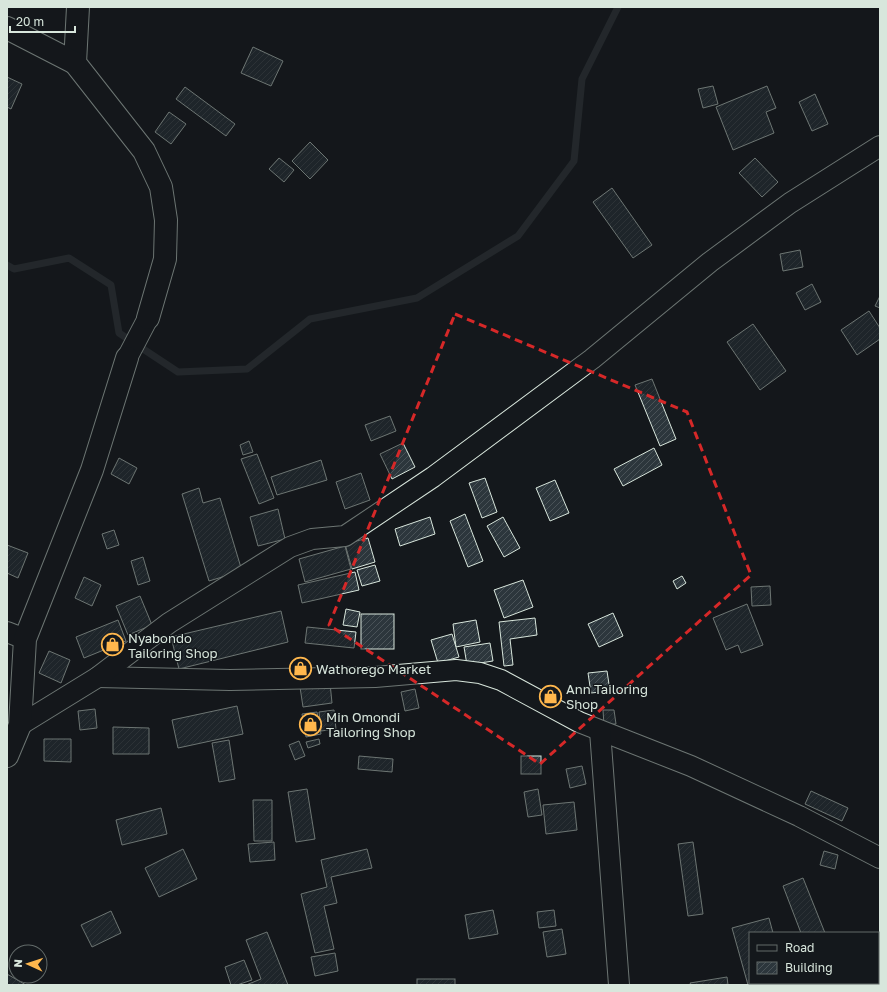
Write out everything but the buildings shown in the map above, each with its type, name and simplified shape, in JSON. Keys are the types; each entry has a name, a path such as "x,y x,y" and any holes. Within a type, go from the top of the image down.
{"street":[{"path":"75,63 78,7"},
{"path":"7,28 75,63 144,151 161,187 166,220 165,259 148,318 127,358 92,470 16,635 20,726 7,756"},
{"path":"20,726 98,677 169,623 290,547 312,539 345,536 433,477 592,359 728,249 790,203 880,146"},
{"path":"98,677 230,680 375,677 456,670 480,673 501,680 579,722 691,766 799,816 880,858"},
{"path":"600,731 619,985"}],"highlighted area":[{"path":"455,314 687,412 751,575 540,764 329,625"}],"waterway":[{"path":"7,265 14,269 69,258 111,285 119,333 178,372 247,369 310,319 417,298 518,236 574,161 582,79 618,7"}],"place":[{"name":"Nyabondo Tailoring Shop","path":"113,645"},
{"name":"Wathorego Market","path":"301,669"},
{"name":"Ann Tailoring Shop","path":"551,696"},
{"name":"Min Omondi Tailoring Shop","path":"311,724"}]}
